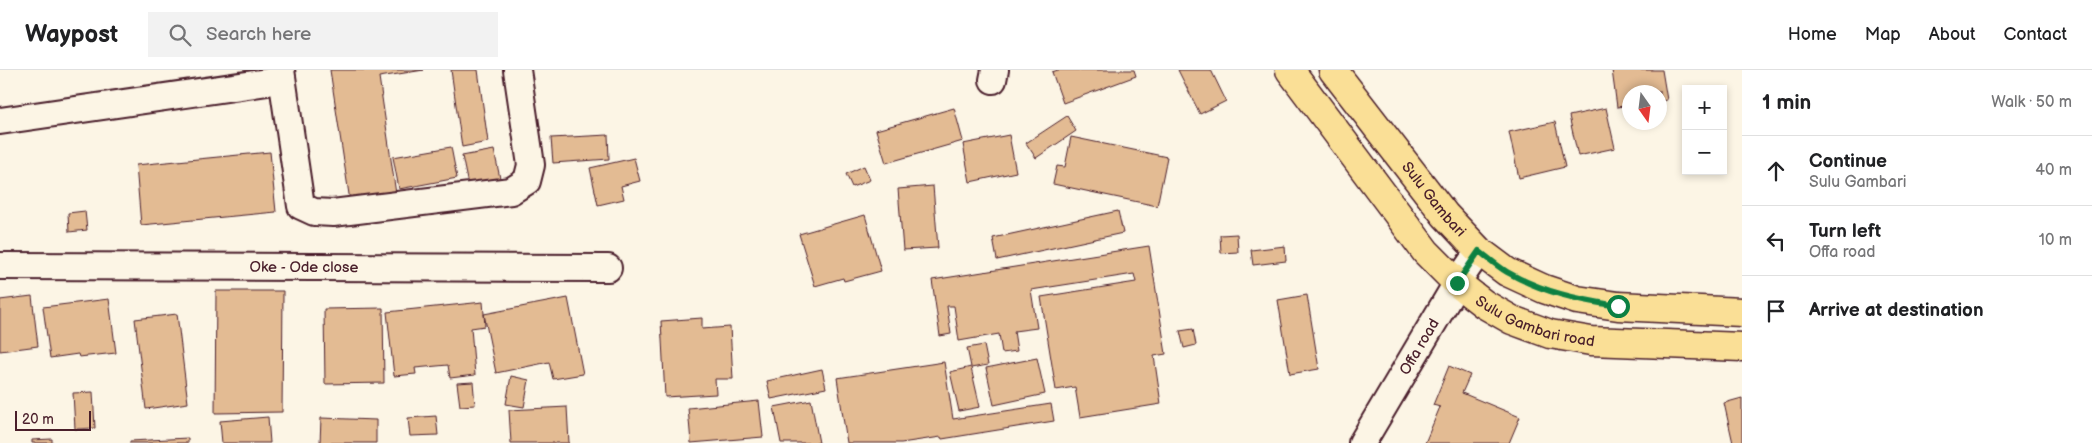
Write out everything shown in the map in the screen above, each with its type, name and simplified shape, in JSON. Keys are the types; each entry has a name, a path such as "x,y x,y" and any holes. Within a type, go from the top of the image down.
{"main road":[{"name":"Sulu Gambari road","path":"1290,70 1426,252 1457,283 1484,304 1512,320 1550,334 1591,341 1742,347"},
{"name":"Sulu Gambari","path":"1332,70 1445,215 1479,251 1507,272 1544,289 1577,300 1618,306 1742,312"}],"street":[{"path":"0,121 281,75 301,206 314,212 333,212 511,191 527,181 531,165 517,70"},
{"name":"Offa road","path":"1362,443 1457,283 1479,251"},
{"name":"Oke - Ode close","path":"0,266 608,268"}],"building":[{"path":"330,70 424,70 379,77 396,194 350,201"},
{"path":"451,70 478,70 488,142 462,147"},
{"path":"1058,70 1134,70 1136,76 1063,103 1052,72"},
{"path":"1178,70 1211,70 1226,101 1200,114"},
{"path":"1612,70 1662,70 1664,85 1622,85 1622,106 1617,107"},
{"path":"954,108 963,141 886,163 876,130"},
{"path":"1606,108 1615,148 1578,156 1569,116"},
{"path":"1067,116 1076,131 1036,158 1026,143"},
{"path":"1555,122 1565,167 1519,178 1509,132"},
{"path":"608,135 609,159 553,163 551,138"},
{"path":"1009,135 1016,172 970,182 963,144"},
{"path":"1071,137 1167,157 1157,206 1053,184 1057,166 1065,167"},
{"path":"451,147 457,178 399,189 393,157"},
{"path":"494,150 501,183 469,190 462,156"},
{"path":"270,152 276,212 141,225 136,165"},
{"path":"634,158 640,181 621,186 624,199 598,205 590,168"},
{"path":"864,166 870,180 852,187 846,174"},
{"path":"933,186 938,248 903,250 898,189"},
{"path":"85,211 87,230 69,232 68,213"},
{"path":"1118,211 1123,233 997,260 993,238"},
{"path":"865,215 881,271 844,281 843,278 815,286 799,234"},
{"path":"1237,234 1238,252 1221,253 1220,235"},
{"path":"1149,246 1166,354 1154,356 1161,404 1080,417 1075,387 1056,390 1041,297 1136,282 1134,274 1031,290 1037,328 1014,331 1017,351 1002,353 999,334 959,341 954,306 947,306 951,334 940,336 932,280"},
{"path":"1285,246 1286,261 1253,265 1251,250"},
{"path":"216,291 283,291 282,412 215,413"},
{"path":"1307,295 1319,369 1290,374 1278,300"},
{"path":"32,296 38,346 0,351 0,300"},
{"path":"568,298 583,374 553,379 549,362 496,373 484,314"},
{"path":"109,299 116,353 79,357 78,354 50,358 43,307"},
{"path":"483,302 485,326 471,328 475,375 450,378 448,365 415,368 416,374 394,376 387,312"},
{"path":"383,308 384,383 325,384 324,309"},
{"path":"177,314 188,403 146,409 135,319"},
{"path":"702,318 702,329 730,327 733,379 715,379 716,394 665,397 661,321"},
{"path":"1193,329 1196,345 1184,348 1180,331"},
{"path":"984,345 988,365 971,368 980,407 959,411 950,372 971,367 967,348"},
{"path":"1037,358 1045,394 994,405 986,368"},
{"path":"944,362 953,419 1051,404 1054,421 942,439 941,437 901,443 847,443 837,378"},
{"path":"1449,366 1470,375 1462,393 1520,417 1509,443 1425,443 1440,407 1433,405"},
{"path":"822,369 826,388 771,399 767,381"},
{"path":"511,376 529,380 524,407 506,404"},
{"path":"473,382 475,405 460,406 457,383"},
{"path":"93,392 95,428 75,429 73,393"},
{"path":"1742,398 1742,443 1733,443 1724,403"},
{"path":"811,400 819,443 781,443 774,407"},
{"path":"759,401 763,437 691,443 688,408"},
{"path":"567,407 569,443 511,443 509,410"},
{"path":"436,416 438,435 410,436 408,418"},
{"path":"268,417 270,443 222,443 220,421"},
{"path":"321,418 376,420 376,443 320,443"},
{"path":"188,438 188,443 130,443 130,441"},
{"path":"52,439 52,443 32,443 32,440"}],"route":[{"path":"1457,283 1479,251 1507,272 1544,289 1577,300 1618,306"}]}
